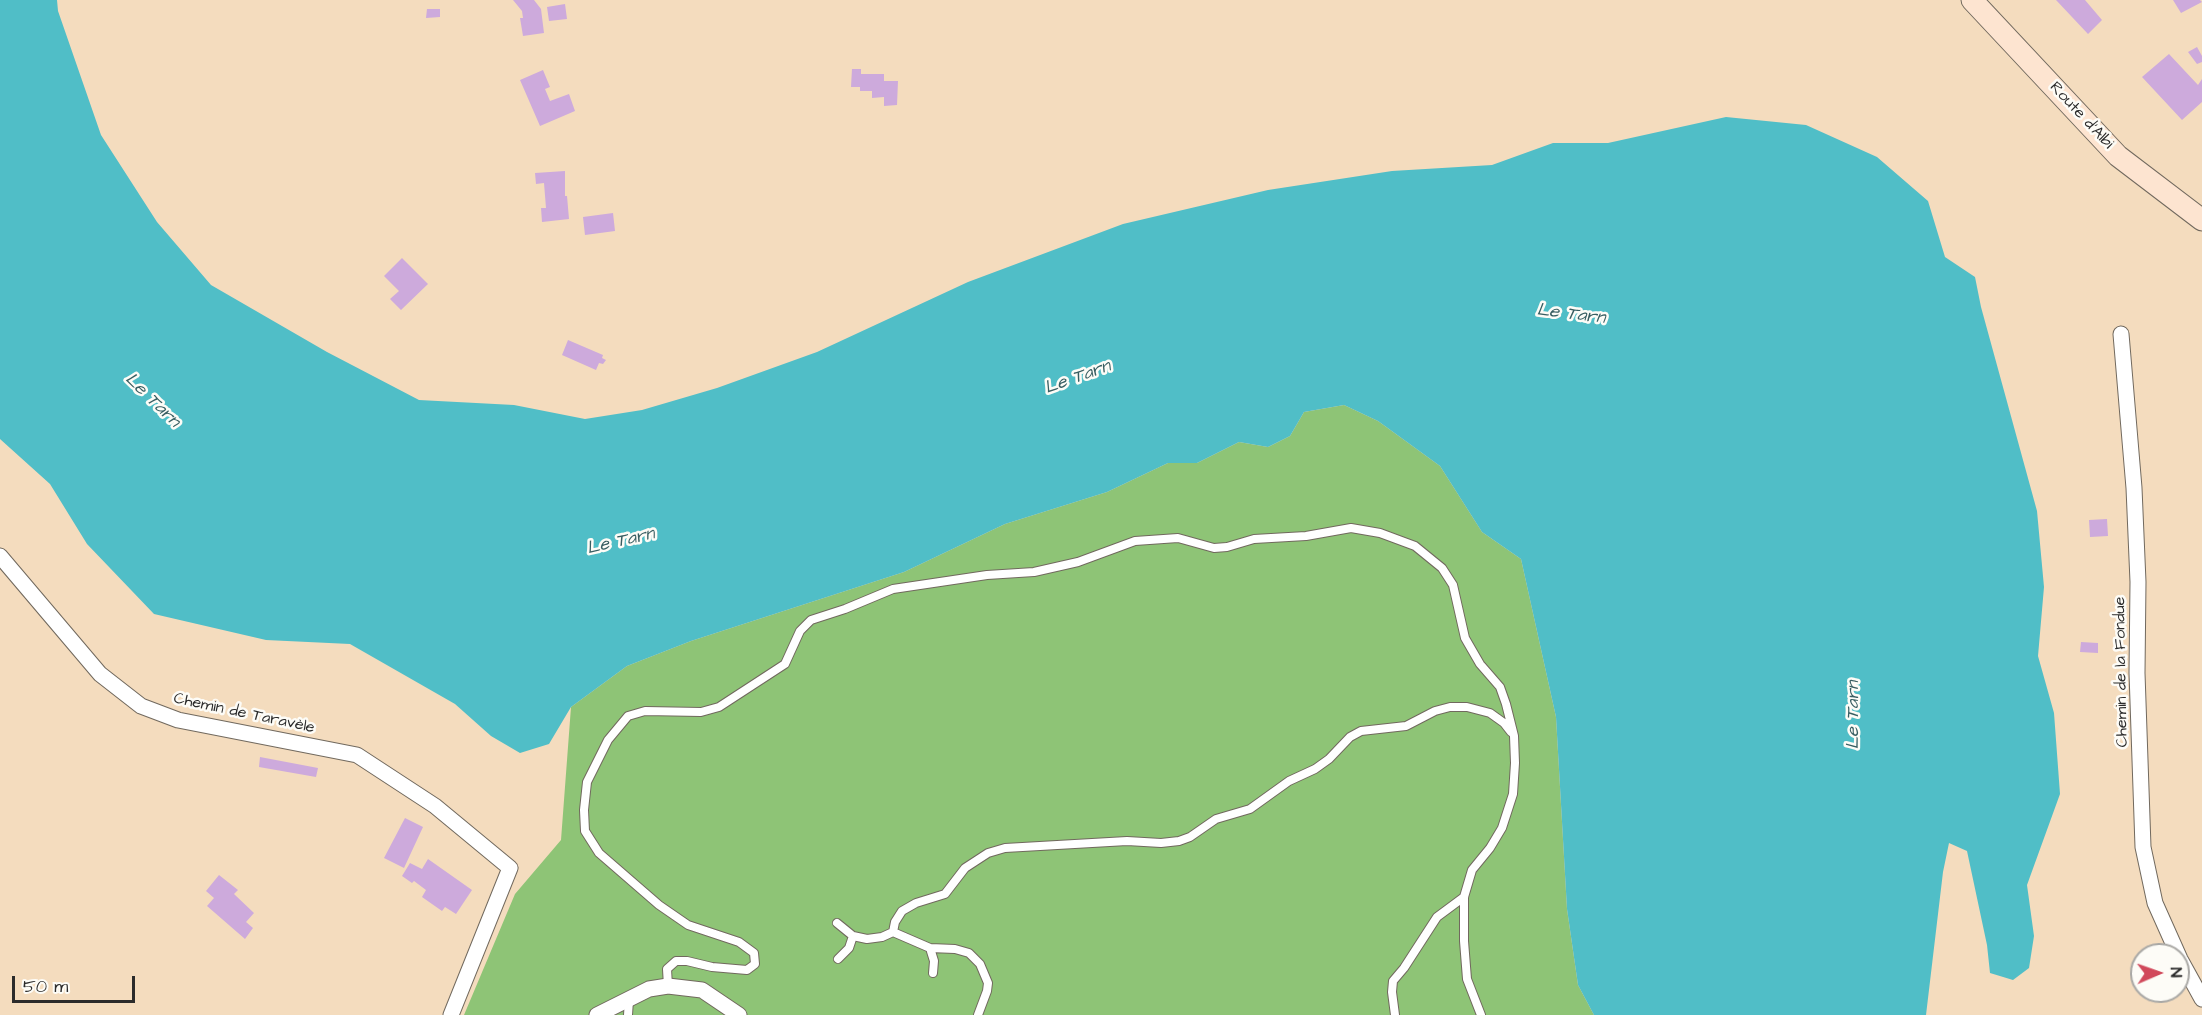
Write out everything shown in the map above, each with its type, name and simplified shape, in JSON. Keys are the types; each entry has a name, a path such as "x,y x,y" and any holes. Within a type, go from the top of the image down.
{"street":[{"name":"Route d'Albi","path":"1972,0 2118,156 2202,219"},
{"name":"Chemin de la Fondue","path":"2121,334 2134,488 2143,847 2155,903 2180,959 2202,999"},
{"name":"Chemin de Taravèle","path":"0,556 100,674 141,706 178,720 357,755 435,806 510,868 451,1015"},
{"path":"597,1015 629,1007 648,989 668,986 702,990 739,1015"}],"lane":[{"path":"668,986 666,969 676,961 747,970 755,964 754,953 739,942 688,925 659,905 599,853 585,831 584,810 587,782 608,740 628,716 645,711 701,712 719,707 785,664 800,631 811,620 845,609 892,589 987,575 1034,572 1078,562 1135,541 1178,538 1214,548 1227,547 1254,539 1306,536 1351,528 1380,533 1414,546 1442,568 1453,585 1465,638 1480,664 1500,687 1514,736 1513,794 1502,828 1490,848 1472,870 1464,897 1467,979 1481,1015"},
{"path":"893,932 895,921 902,912 916,903 933,900 945,894 965,868 988,853 1005,848 1127,842 1161,843 1184,839 1216,819 1250,808 1289,781 1315,769 1329,759 1350,737 1361,731 1406,726 1435,711 1450,707 1467,707 1490,713 1504,723 1514,736"},
{"path":"1395,1015 1393,981 1437,917 1464,897"},
{"path":"837,923 853,936 867,939 882,937 893,932 930,948 969,953 980,964 988,983 978,1015"},
{"path":"838,959 849,948 853,936"},
{"path":"930,948 934,961 933,974"}],"green space":[{"path":"1344,405 1378,421 1440,466 1482,532 1521,559 1556,717 1567,909 1578,985 1594,1015 464,1015 515,894 561,840 571,707 627,666 691,641 904,572 1005,524 1107,492 1168,463 1197,463 1239,442 1268,447 1290,436 1304,412"}],"water":[{"name":"Le Tarn","path":"0,0 57,0 58,11 101,135 157,222 211,285 327,352 419,400 514,405 585,419 642,410 717,388 817,352 968,282 1123,224 1268,190 1392,171 1492,165 1553,143 1608,143 1726,117 1806,125 1877,157 1928,201 1945,257 1975,277 1981,307 2037,511 2044,587 2038,656 2054,713 2060,794 2027,885 2034,936 2029,968 2013,980 1990,973 1987,945 1967,851 1949,843 1943,872 1926,1015 1594,1015 1578,985 1567,909 1556,717 1521,559 1482,532 1440,466 1378,421 1344,405 1304,412 1290,436 1268,447 1239,442 1197,463 1168,463 1107,492 1005,524 904,572 691,641 627,666 571,707 549,744 520,753 491,736 455,704 350,644 266,640 154,614 87,544 50,484 0,439"}],"building":[{"path":"513,0 534,0 541,9 544,33 523,36 520,18 523,18 522,11"},
{"path":"2056,0 2085,0 2102,20 2088,34"},
{"path":"2173,0 2200,0 2202,2 2181,13"},
{"path":"565,4 567,19 549,21 547,7"},
{"path":"427,9 440,9 440,17 426,18"},
{"path":"2197,47 2202,56 2202,62 2197,64 2188,52"},
{"path":"2169,54 2198,85 2202,79 2202,102 2182,120 2142,77"},
{"path":"852,69 861,69 861,74 884,74 884,81 898,81 897,105 884,106 884,97 872,98 872,91 860,91 860,87 851,87"},
{"path":"543,70 550,87 545,89 550,101 569,94 575,111 540,126 520,80"},
{"path":"565,171 565,196 567,196 569,219 542,222 541,208 546,208 544,183 536,184 535,173"},
{"path":"613,213 615,231 585,235 583,217"},
{"path":"402,258 428,284 401,310 390,299 399,291 384,276"},
{"path":"568,340 603,355 602,358 606,360 603,364 599,363 596,370 562,355"},
{"path":"2107,519 2108,536 2090,537 2089,520"},
{"path":"2081,642 2098,643 2098,653 2080,652"},
{"path":"260,757 318,768 316,777 259,767"},
{"path":"405,818 423,827 404,868 384,858"},
{"path":"428,859 472,890 456,914 445,907 442,911 422,897 426,890 402,876 410,863 422,869"},
{"path":"219,875 238,890 234,894 254,913 246,922 253,928 245,939 207,906 214,898 206,891"}]}
